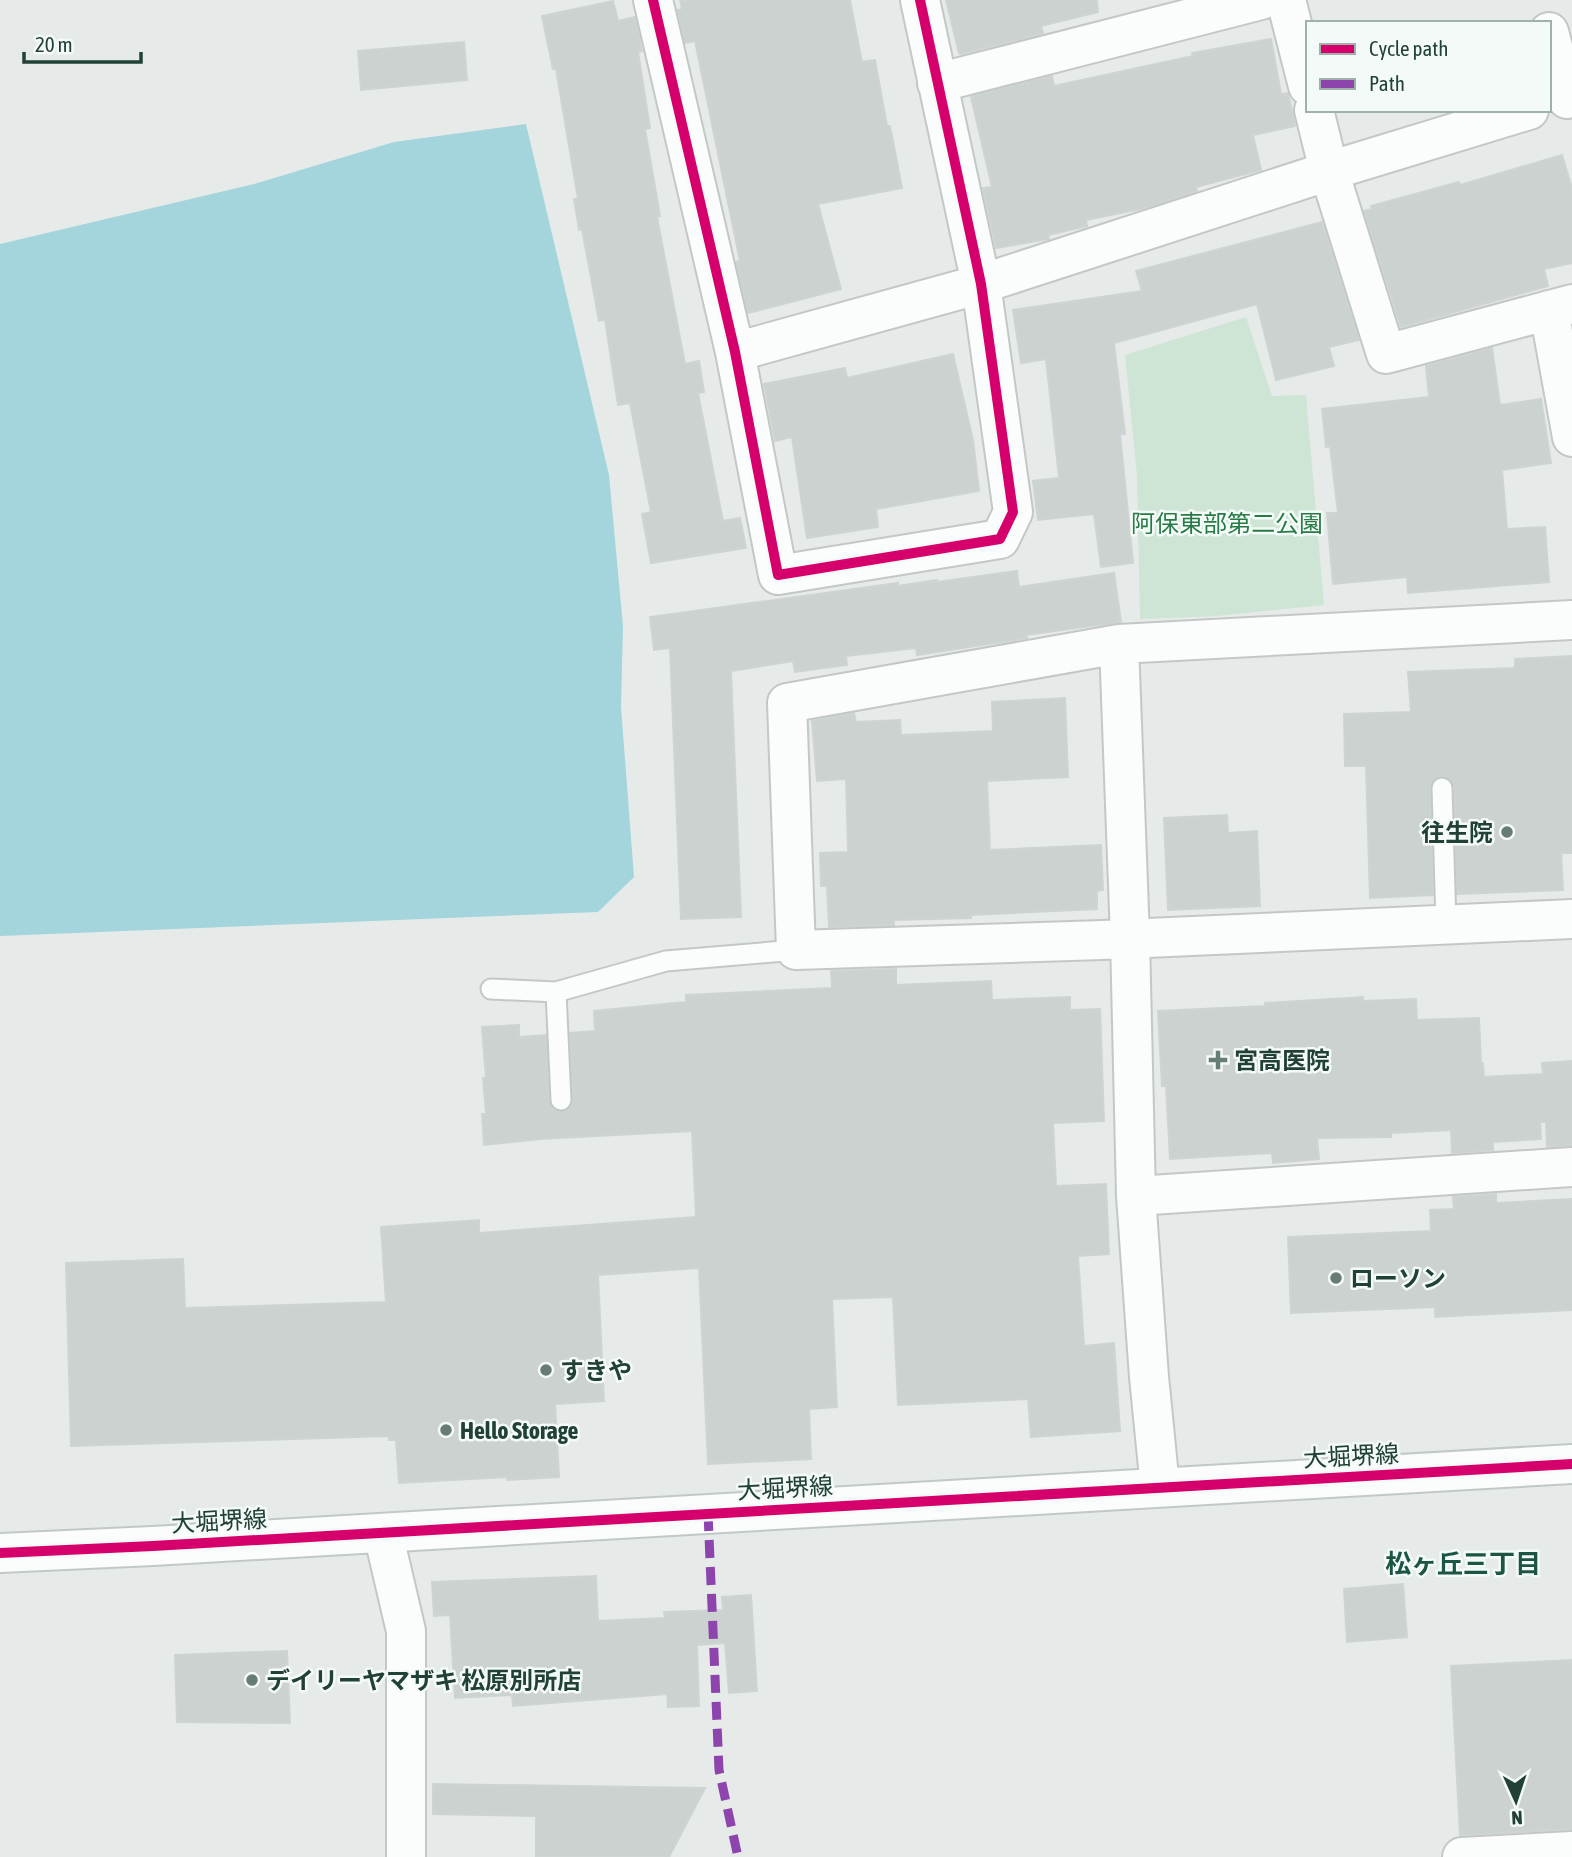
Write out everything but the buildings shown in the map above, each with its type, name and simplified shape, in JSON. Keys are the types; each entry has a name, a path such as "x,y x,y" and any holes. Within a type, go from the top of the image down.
{"street":[{"path":"653,0 735,352 778,575 1000,539 1013,512 981,284 920,0"},
{"path":"937,83 1261,0"},
{"path":"1286,0 1306,78"},
{"path":"1541,0 1546,21"},
{"path":"1551,42 1563,100"},
{"path":"1314,112 1329,171 1386,354 1561,307 1572,437"},
{"path":"735,352 981,284 1329,171 1522,112"},
{"path":"1572,620 1119,644 787,703 796,950 1572,919"},
{"path":"1119,644 1136,1196 1160,1488"},
{"path":"1136,1196 1572,1167"},
{"name":"大堀堺線","path":"0,1553 1572,1464"},
{"path":"383,1533 406,1631 407,1857"},
{"path":"1462,1857 1572,1851"}],"lane":[{"path":"1442,788 1446,924"},
{"path":"491,989 556,992 666,961 796,950"},
{"path":"556,992 561,1100"}],"green space":[{"name":"阿保東部第二公園","path":"1246,317 1272,396 1306,395 1324,605 1217,616 1140,619 1137,476 1125,355"}],"water":[{"path":"526,124 609,475 623,626 621,707 634,877 598,912 0,936 0,244 254,184 394,142"}],"marked path":[{"path":"708,1513 719,1770 738,1857"}],"cycle path":[{"path":"653,0 735,352 778,575 1000,539 1013,512 981,284 920,0"},
{"path":"0,1553 1572,1464"}],"place":[{"name":"往生院","path":"1507,832"},
{"name":"宮高医院","path":"1218,1060"},
{"name":"ローソン","path":"1336,1278"},
{"name":"すきや","path":"546,1370"},
{"name":"Hello Storage","path":"446,1430"},
{"name":"デイリーヤマザキ 松原別所店","path":"252,1680"}],"district":[{"name":"松ヶ丘三丁目","path":"1463,1564"}]}
